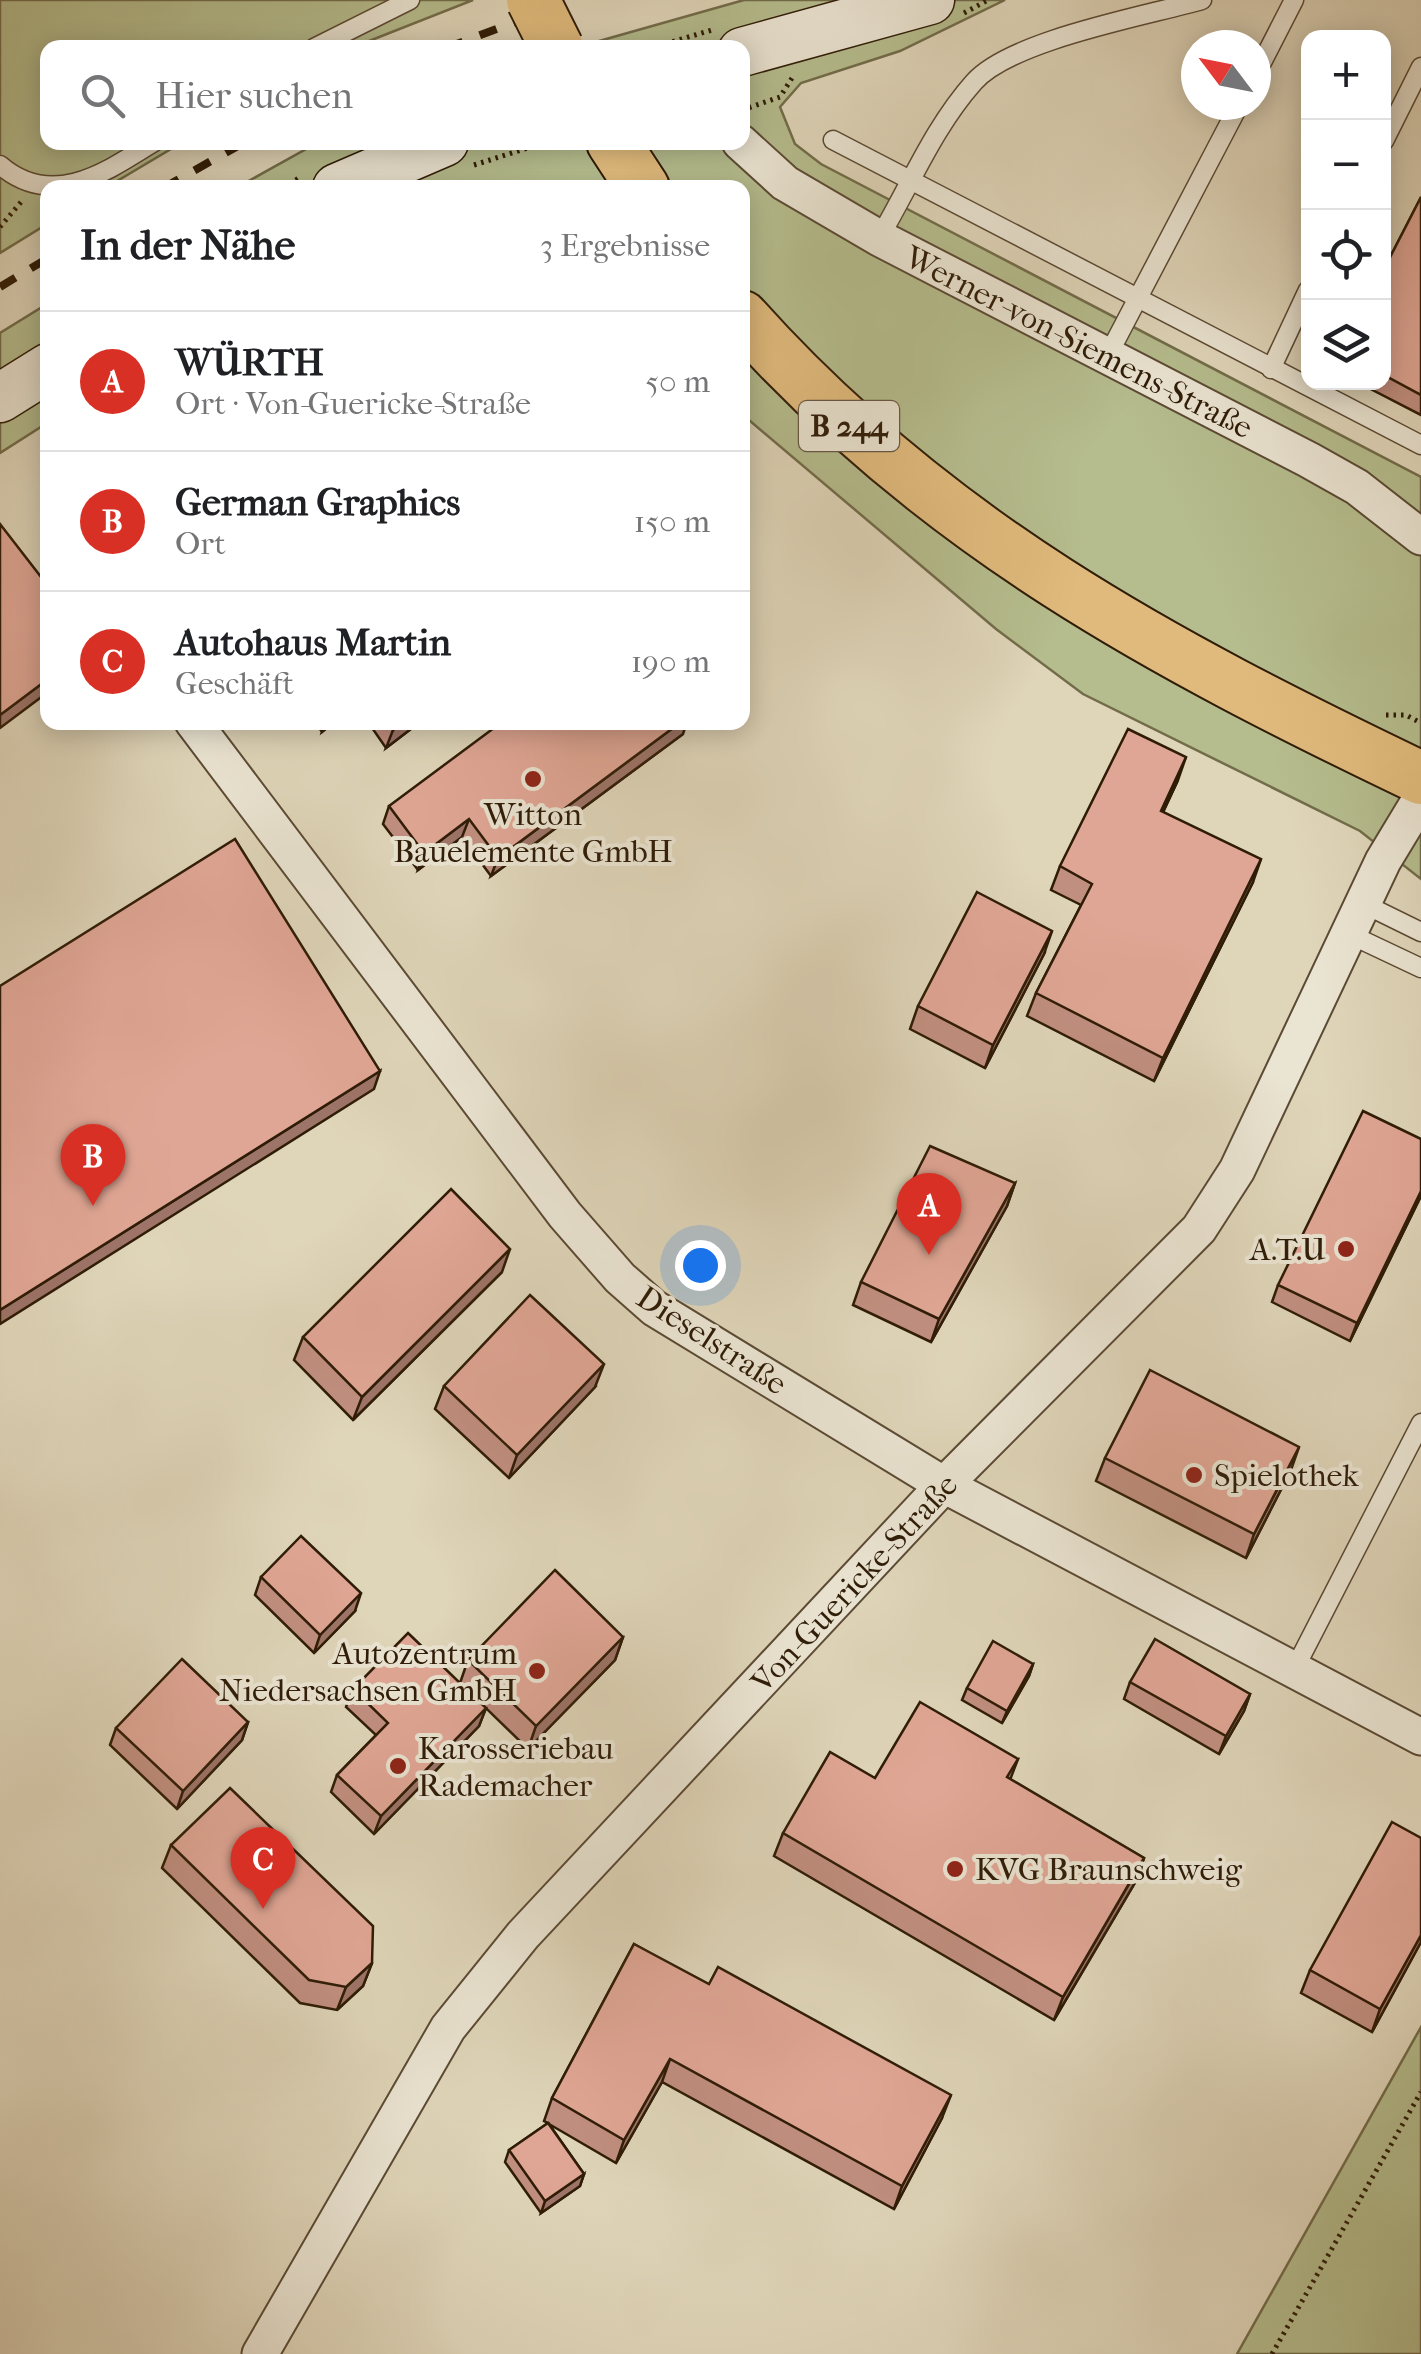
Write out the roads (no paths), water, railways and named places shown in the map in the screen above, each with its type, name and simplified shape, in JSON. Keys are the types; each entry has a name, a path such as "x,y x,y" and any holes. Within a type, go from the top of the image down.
{"main road":[{"path":"533,0 553,40"},
{"path":"750,50 930,0"},
{"path":"365,180 454,155"},
{"name":"B 244","path":"750,325 828,408 966,523 1033,570 1192,664 1421,778"},
{"path":"0,398 40,373"}],"street":[{"name":"Werner-von-Siemens-Straße","path":"749,150 785,183 879,238 1356,486 1421,537"},
{"name":"Dieselstraße","path":"198,730 565,1214 620,1278 654,1308 944,1485 1292,1673 1421,1737"},
{"name":"Von-Guericke-Straße","path":"260,2354 448,2028 483,1983 944,1485 1199,1229 1237,1170 1399,831 1421,798"}],"lane":[{"path":"330,40 410,0"},
{"path":"879,238 936,131 977,78 1054,38 1202,0"},
{"path":"1271,45 1294,0"},
{"path":"1391,128 1421,67"},
{"path":"1107,357 1231,120"},
{"path":"833,140 1136,301 1421,445"},
{"path":"87,180 141,150"},
{"path":"0,165 40,184"},
{"path":"1271,369 1303,300"},
{"path":"1356,919 1421,932"},
{"path":"1356,919 1421,968"},
{"path":"1292,1673 1421,1423"}],"railway":[{"path":"467,40 574,0"},
{"path":"177,180 231,150"},
{"path":"0,287 40,263"}],"place":[{"name":"Witton Bauelemente GmbH","path":"533,779"},
{"name":"German Graphics","path":"93,1206"},
{"name":"A.T.U","path":"1346,1249"},
{"name":"WÜRTH","path":"929,1255"},
{"name":"Spielothek","path":"1194,1475"},
{"name":"Autozentrum Niedersachsen GmbH","path":"537,1671"},
{"name":"Karosseriebau Rademacher","path":"398,1766"},
{"name":"KVG Braunschweig","path":"955,1869"},
{"name":"Autohaus Martin","path":"263,1909"}]}
